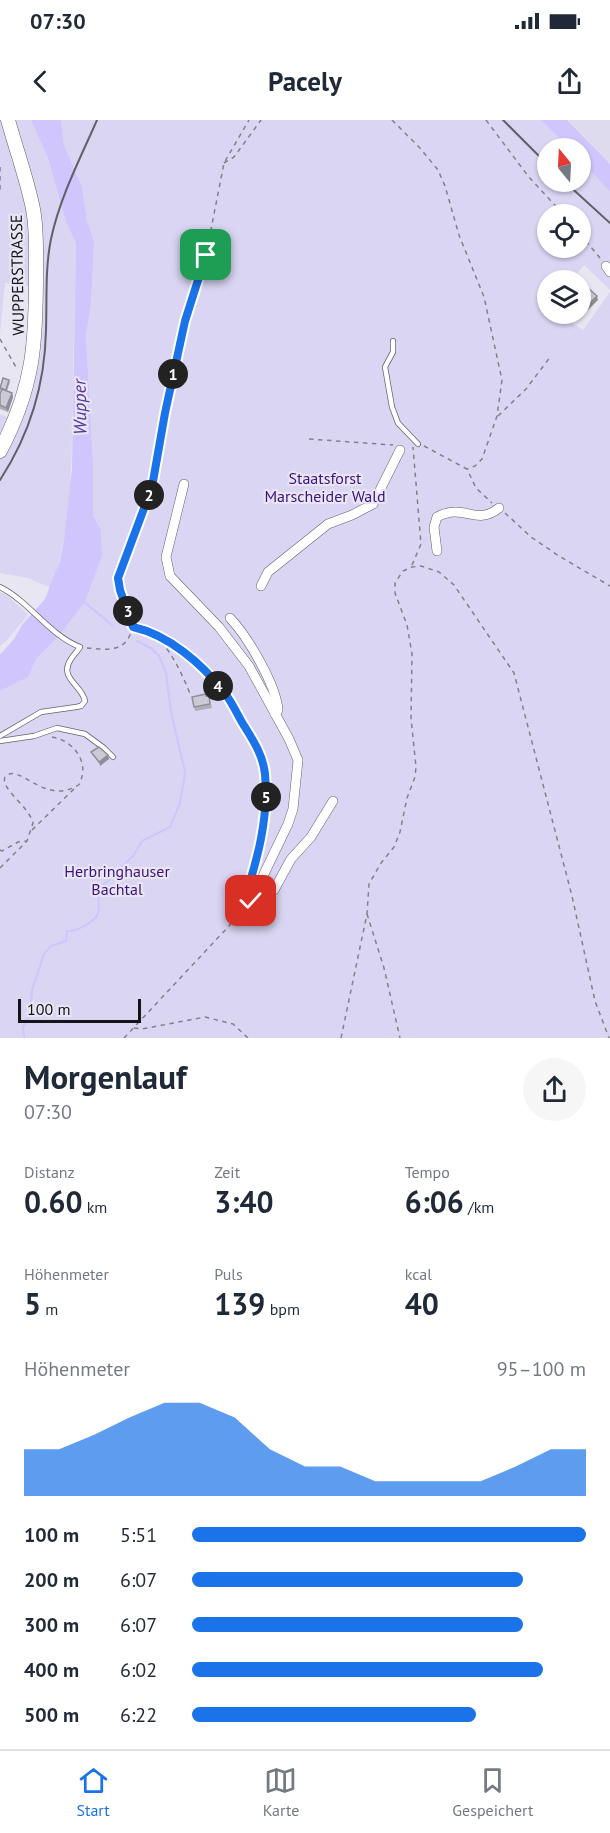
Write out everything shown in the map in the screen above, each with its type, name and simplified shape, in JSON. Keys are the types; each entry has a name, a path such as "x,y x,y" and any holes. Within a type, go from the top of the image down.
{"main road":[{"name":"WUPPERSTRASSE","path":"0,451 25,395 34,349 36,294 35,227 28,191 8,120"}],"street":[{"path":"261,586 268,572 328,524 373,504 401,447"},
{"path":"184,484 166,557 170,576 219,627 249,666 298,760 293,809 288,824 253,886 251,901 243,904"},
{"path":"437,551 434,527 437,518 445,513 457,511 481,517 490,515 499,508"},
{"path":"230,618 242,630 273,691 278,710 275,714"},
{"path":"253,886 268,895 274,890 291,859 311,837 333,801"}],"lane":[{"path":"393,341 393,352 385,368 392,407 398,423 418,444"},
{"path":"0,587 31,609 61,636 80,647 71,659 67,672 69,680 83,695 83,704 41,712 0,735"},
{"path":"0,741 34,736 57,728 85,734 113,757"}],"path":[{"path":"80,647 109,649 120,647 126,643 133,627 118,578 152,487 185,321 206,255 224,163 249,120"},
{"path":"224,163 234,157 261,120"},
{"path":"392,120 438,170 445,186 459,235 484,297 502,380 497,416 482,459 467,470"},
{"path":"486,120 528,176 554,204"},
{"path":"0,167 0,190"},
{"path":"591,248 608,269"},
{"path":"0,339 20,372"},
{"path":"497,416 503,413 526,389 551,356"},
{"path":"309,439 401,447 414,446 412,450 418,486 421,544 412,567 397,577 395,583 395,593 410,638 415,777 394,847 381,863 369,884 367,914 341,1038"},
{"path":"418,444 430,448 467,470 476,488 531,537 610,586"},
{"path":"412,567 430,568 447,578 486,629 514,673 572,896 595,1001 609,1038"},
{"path":"133,627 164,638 180,650 225,693 260,752 265,773 265,817 253,886"},
{"path":"153,633 181,670 191,696"},
{"path":"32,830 80,784 84,770 74,749 58,738 34,736"},
{"path":"0,868 27,841 33,823 30,814 5,789 3,782 5,777 19,774 50,791 65,791 80,784"},
{"path":"0,850 18,842 27,841"},
{"path":"124,1038 229,926 243,904"},
{"path":"367,914 384,968 400,1038"},
{"path":"134,1028 142,1029 205,1017 232,1024 248,1038"}],"shaded area":[{"path":"567,120 610,120 610,164 591,145 591,138 585,138"}],"green space":[{"path":"0,120 31,120 48,158 66,222 76,243 70,494 63,542 51,588 28,578 0,573 0,414 10,418 28,365 32,287 5,283 0,333"},
{"name":"Staatsforst Marscheider Wald","path":"61,120 544,120 563,138 537,138 537,192 591,192 591,166 610,184 610,290 584,265 580,270 537,270 537,324 574,324 583,330 587,324 591,324 591,319 610,292 610,1038 0,1038 0,691 28,677 36,659 58,637 85,602 102,556 101,530 93,516 93,464 86,336 91,304 94,242 87,221 82,185 64,145"},
{"path":"0,592 6,594 28,615 0,646"}],"water":[{"name":"Wupper","path":"31,120 61,120 64,145 82,186 87,221 94,242 91,304 86,336 93,464 93,516 101,530 102,556 85,602 58,637 36,659 28,677 0,691 0,655 45,599 60,561 72,468 76,243 66,222 48,158"},
{"path":"541,120 567,120 585,138 559,138"},
{"path":"591,145 610,164 610,191 591,171"}],"building":[{"path":"591,291 597,296 591,302"},
{"path":"3,378 9,380 6,390 0,388"},
{"path":"2,389 12,393 6,408 0,405"},
{"path":"206,694 209,696 210,704 194,707 192,697"},
{"path":"99,747 108,755 99,762 91,752"}],"waterway":[{"path":"83,601 113,626"},
{"path":"24,1038 23,1027 30,1015 32,990 44,954 51,946 66,941 67,931 79,929 95,918 99,910 98,890 134,855 142,841 170,827 180,803 185,772 171,712 166,673 159,656 152,649 137,641"}],"railway":[{"path":"0,480 20,445 34,408 43,370 47,273 51,239 65,193 97,120"},
{"path":"503,120 537,154"},
{"path":"576,192 610,223"}],"route":[{"path":"206,255 185,321 152,487 118,578 133,627 164,638 201,668 225,693 260,752 265,773 266,807 261,843 243,904 251,901"}],"park label":[{"name":"Herbringhauser Bachtal","path":"117,880"}]}
